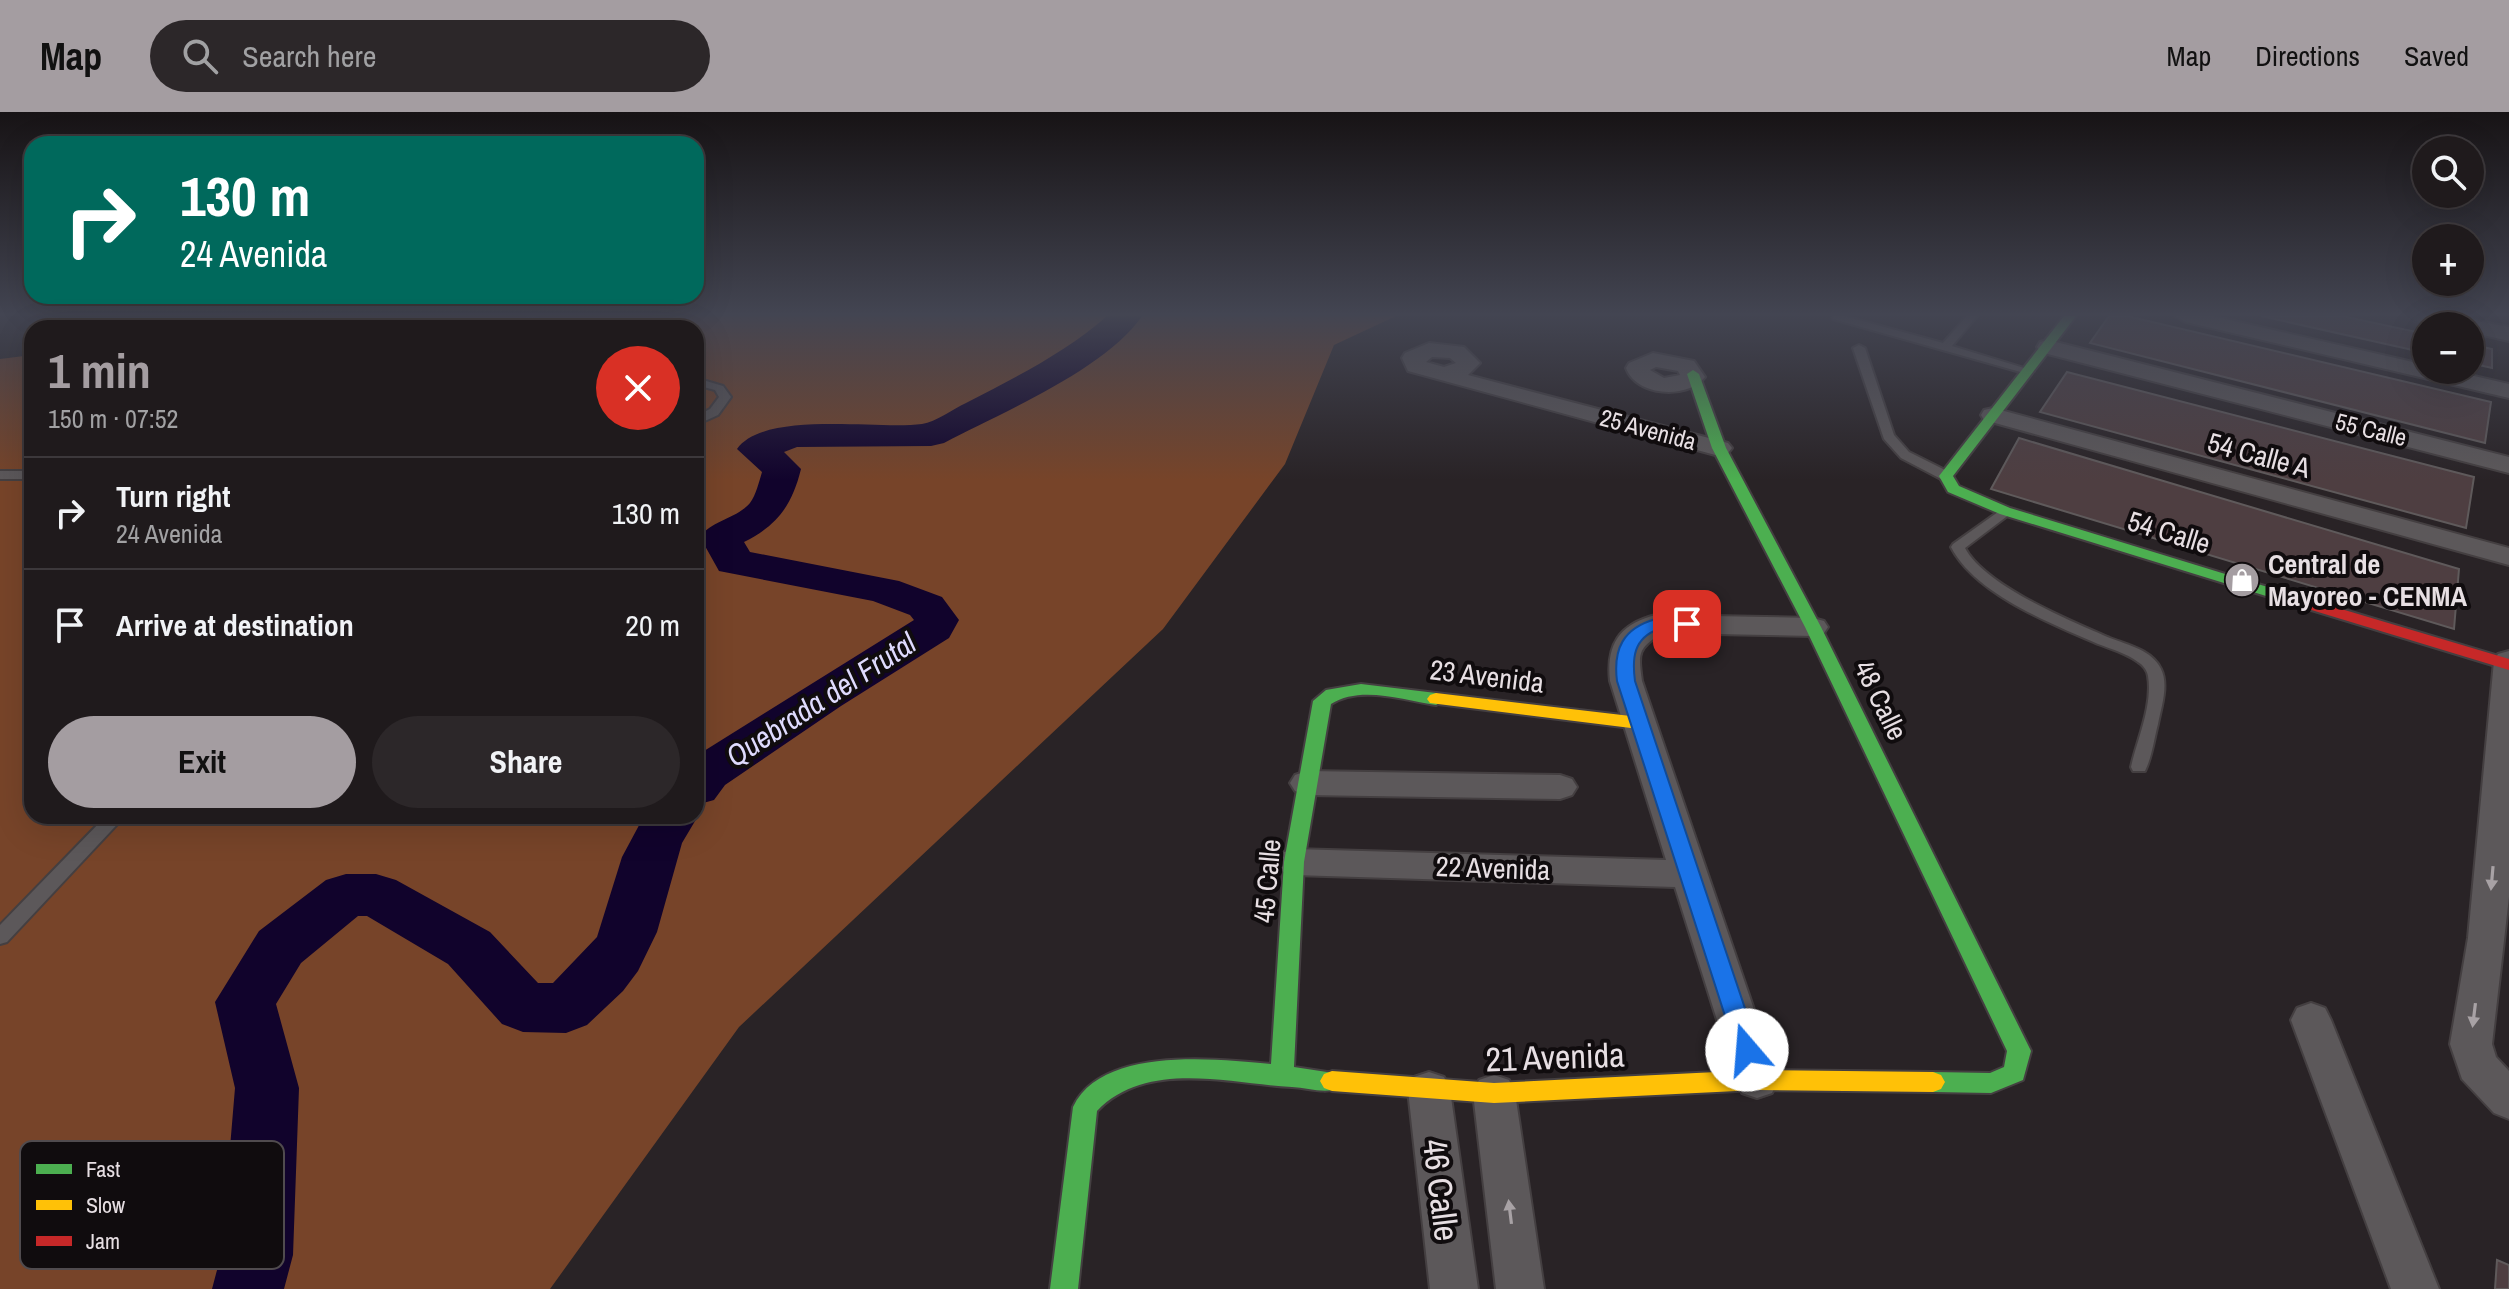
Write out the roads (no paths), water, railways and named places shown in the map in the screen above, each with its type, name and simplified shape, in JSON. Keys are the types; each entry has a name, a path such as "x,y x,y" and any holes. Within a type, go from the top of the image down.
{"street":[{"path":"1950,483 1993,415 2028,371"},
{"name":"55 Calle","path":"2141,371 2509,465"},
{"path":"2423,371 2509,391"},
{"name":"25 Avenida","path":"1437,374 1719,448"},
{"name":"48 Calle","path":"1693,374 1719,448 1813,627 2019,1051"},
{"name":"54 Calle A","path":"1993,415 2509,557"},
{"name":"54 Calle","path":"1950,483 2005,511 2509,663"},
{"path":"1757,1080 1639,723 1626,681 1623,657 1631,640 1656,624 1813,627"},
{"path":"2507,1098 2477,1066 2471,1044 2503,811 2509,663"},
{"name":"23 Avenida","path":"1328,694 1337,690 1357,689 1639,723"},
{"name":"45 Calle","path":"1282,1078 1294,862 1322,701 1328,694"},
{"path":"1307,783 1560,787"},
{"name":"22 Avenida","path":"1294,862 1691,874"},
{"path":"2311,1020 2415,1289"},
{"name":"21 Avenida","path":"1064,1289 1085,1107 1102,1088 1126,1077 1177,1069 1494,1093 1757,1080 1991,1083 2015,1073 2019,1051"},
{"name":"46 Calle","path":"1429,1090 1454,1289"},
{"path":"1494,1093 1520,1289"}],"lane":[{"path":"1867,371 1888,436 1905,455 1950,483"},
{"path":"704,383 719,388 725,397 714,412 704,417"},
{"path":"0,475 24,475"},
{"path":"2005,511 1958,547 1960,554 1973,571 2032,605 2132,652 2152,666 2157,679 2139,767"},
{"path":"0,937 108,824"}],"waterway":[{"name":"Quebrada del Frutal","path":"704,777 824,695 933,628 937,620 926,606 884,590 734,562 721,537 747,525 763,513 773,497 782,469 756,449 793,436 931,435 1053,371"},
{"name":"Quebrada del Frutal","path":"264,1141 267,1088 245,1002 280,947 346,895 376,895 469,948 523,1007 566,1008 602,974 623,944 649,857 666,824"},
{"name":"Quebrada del Frutal","path":"248,1289 253,1269"}],"place":[{"name":"Central de Mayoreo - CENMA","path":"2242,580"}]}
